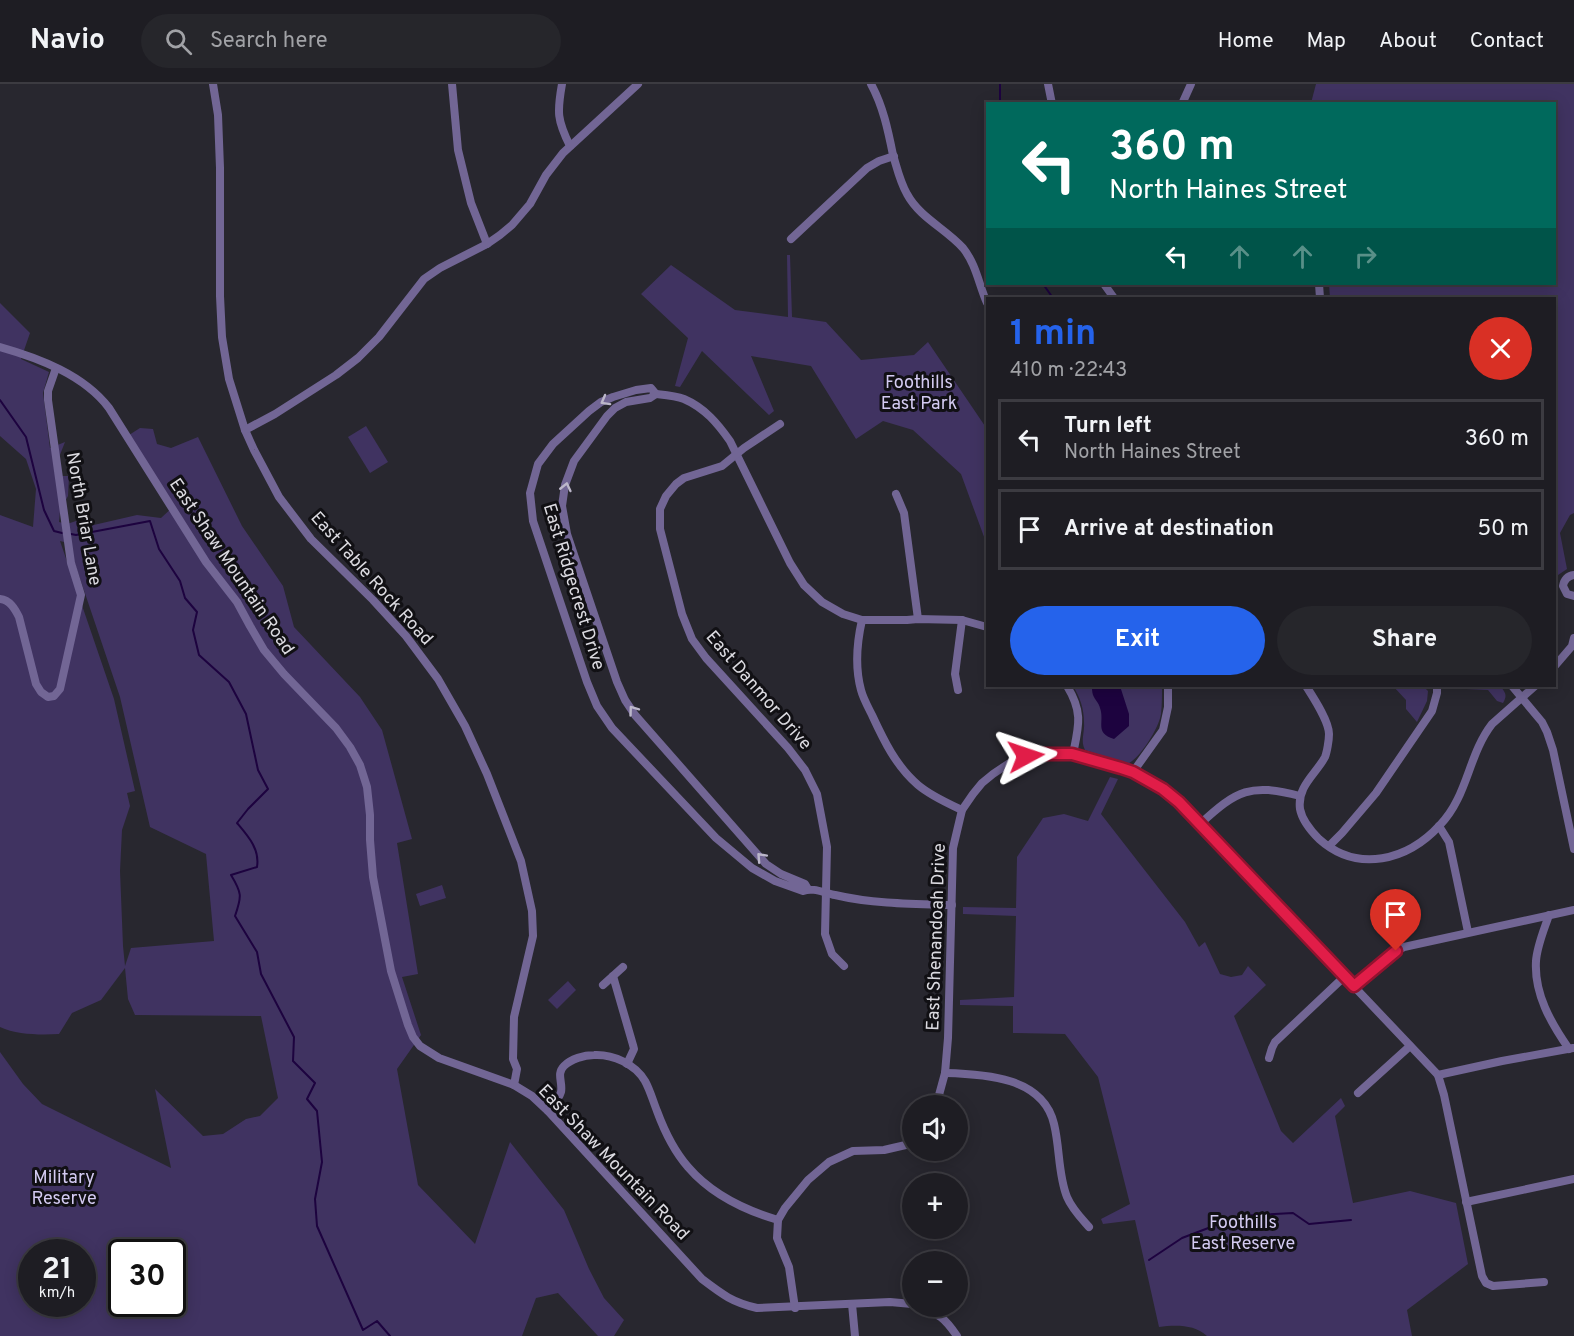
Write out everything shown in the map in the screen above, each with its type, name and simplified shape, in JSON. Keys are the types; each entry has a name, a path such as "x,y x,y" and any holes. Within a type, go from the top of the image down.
{"street":[{"name":"East Table Rock Road","path":"213,84 218,114 220,168 222,337 230,379 245,430 279,497 311,539 400,628 438,679 465,726 487,774 521,861 532,910 533,936 514,1017 513,1059 517,1069 514,1085"},
{"path":"452,84 458,150 471,203 486,244"},
{"path":"562,84 558,117 570,146"},
{"path":"245,430 336,375 379,337 424,279 500,235 522,215 554,164 570,146 638,84"},
{"path":"871,84 883,112 905,192 925,217 952,237 969,256 986,300"},
{"path":"1048,84 1052,102"},
{"path":"1183,102 1191,84"},
{"path":"791,239 867,168 894,156"},
{"name":"East Shaw Mountain Road","path":"0,347 56,368 85,384 100,396 206,562 237,602 264,650 336,728 350,747 360,765 367,787 373,877 391,971 412,1037 420,1046 439,1058 514,1085 532,1096 702,1279 723,1296 740,1304 757,1308 902,1303"},
{"name":"North Briar Lane","path":"0,599 5,600 14,608 20,617 36,684 48,697 54,696 60,689 81,596 71,563 48,400 48,391 56,368"},
{"name":"East Ridgecrest Drive","path":"808,889 805,884 781,874 766,864 635,715 617,682 567,534 562,506 565,485 574,461 607,416 626,402 650,398 656,394 651,388 613,397 589,411 554,444 538,464 530,493 533,521 597,706 612,728 716,838 752,868 775,881 803,891 808,889 892,903 952,905"},
{"path":"656,394 683,398 702,409 719,424 737,454 790,563 804,585 822,602 843,614 862,620 962,620 986,627"},
{"name":"East Danmor Drive","path":"780,424 722,466 684,478 676,484 666,496 660,509 660,529 682,614 692,639 706,658 788,748 805,770 817,794 827,847 825,934 832,954 844,966"},
{"path":"896,494 904,513 918,619"},
{"path":"1574,575 1566,579 1563,586 1567,594 1574,596"},
{"path":"862,620 858,636 857,661 861,690 884,741 898,764 916,783 927,792 962,810"},
{"path":"958,690 955,674 962,620"},
{"path":"1556,666 1572,646 1574,638"},
{"path":"1068,687 1076,700 1079,716 1072,754"},
{"path":"1133,772 1163,730 1168,707 1168,687"},
{"path":"1306,687 1320,709 1329,733 1326,756 1308,780 1300,796 1300,810 1315,835 1329,846 1337,851 1365,859 1394,856 1412,849 1439,826 1459,799 1486,731 1534,687"},
{"path":"1329,846 1376,793 1432,711 1437,687"},
{"path":"1513,687 1542,722 1547,732 1574,849"},
{"name":"East Shenandoah Drive","path":"939,1095 945,1072 948,1038 953,848 962,810 982,783 1008,764 1026,756 1072,754 1133,772 1163,789 1179,802 1438,1076 1482,1276 1486,1283 1493,1286 1544,1282"},
{"path":"1200,824 1231,798 1248,792 1266,789 1300,796"},
{"path":"1439,826 1449,842 1468,932"},
{"path":"1354,986 1404,947 1574,910"},
{"path":"1549,915 1536,959 1536,976 1545,1009 1555,1029 1571,1048"},
{"path":"603,985 623,967"},
{"path":"613,976 634,1049 627,1064"},
{"path":"1269,1058 1275,1042 1344,977"},
{"path":"1358,1093 1410,1046"},
{"path":"1438,1076 1502,1060 1571,1048"},
{"path":"548,1111 560,1093 560,1074 562,1067 568,1062 590,1055 600,1055 627,1064 645,1080 671,1141 688,1168 703,1182 739,1207 778,1220"},
{"path":"945,1072 1001,1078 1026,1087 1041,1100 1054,1122 1063,1183 1068,1198 1089,1227"},
{"path":"795,1308 789,1267 777,1238 778,1220 784,1208 808,1180 829,1162 853,1151 884,1150 902,1146"},
{"path":"1466,1202 1574,1179"},
{"path":"852,1304 855,1336"},
{"path":"942,1317 957,1336"}],"green space":[{"path":"1316,84 1574,84 1574,513 1570,515 1560,533 1567,569 1558,575 1556,573 1558,561 1556,552 1556,297 1330,297 1329,285 1556,285 1556,102 1311,102"},
{"name":"Foothills East Park","path":"787,255 790,255 792,317 826,322 861,360 914,355 928,342 986,428 986,542 961,474 913,430 883,421 856,439 811,366 751,356 774,411 769,415 702,351 680,387 675,386 688,338 641,294 671,265 735,310 788,317"},
{"name":"Military Reserve","path":"0,303 30,333 21,359 49,372 43,393 50,448 65,442 54,470 56,476 69,476 68,496 60,511 59,522 67,524 76,521 85,527 137,515 161,518 174,506 129,435 140,428 153,429 157,444 171,448 198,437 242,526 283,586 294,627 360,697 382,730 412,839 397,843 418,974 402,977 421,1035 397,1069 418,1185 475,1244 510,1142 564,1210 604,1298 624,1320 614,1336 598,1336 558,1293 536,1298 522,1336 0,1336 0,1052 23,1084 42,1104 171,1168 155,1089 203,1136 223,1134 246,1119 260,1116 278,1098 261,1016 135,1015 128,999 125,968 101,1000 72,1013 59,1034 21,1033 0,1027 0,515 33,527 36,489 26,459 0,436","holes":["60,541 68,543 120,697 150,827 206,854 214,941 131,948 125,966 120,871 122,830 130,806 127,793 135,791 114,699"]},
{"path":"366,426 388,462 370,473 348,437"},
{"path":"1074,687 1162,687 1161,711 1157,727 1148,743 1127,764 1085,750 1080,699"},
{"path":"1394,687 1424,687 1428,691 1427,701 1417,722 1406,709 1406,700"},
{"path":"1501,687 1506,696 1503,703 1497,701 1488,690 1444,688"},
{"name":"Foothills East Reserve","path":"1110,777 1118,779 1101,814 1185,922 1199,947 1205,942 1220,974 1231,977 1242,975 1248,966 1266,985 1234,1016 1281,1131 1293,1143 1341,1098 1345,1106 1335,1116 1353,1203 1410,1191 1456,1203 1468,1264 1407,1310 1412,1336 1207,1336 1190,1327 1159,1327 1135,1220 1103,1224 1101,1219 1130,1204 1098,1077 1065,1034 1013,1033 1013,1006 960,1005 960,1000 1014,997 1016,916 963,914 963,907 1016,908 1017,857 1043,818 1064,814 1088,821"},
{"path":"442,885 446,898 420,906 416,894"},
{"path":"568,981 576,990 557,1009 548,1000"}],"shaded area":[{"path":"1092,687 1120,687 1129,714 1129,726 1114,739 1104,734 1102,730 1099,705 1093,695"}],"waterway":[{"path":"1000,84 1000,102"},
{"path":"1044,285 1052,297"},
{"path":"0,400 26,437 44,510 54,531 62,533"},
{"path":"71,534 150,521 159,549 180,581 185,598 197,612 193,630 199,655 229,682 246,714 258,770 268,789 237,823 252,843 257,854 257,867 231,875 240,895 235,916 257,952 261,974 294,1037 293,1061 315,1083 307,1099 317,1111 322,1162 315,1199 317,1226 363,1330 377,1321 390,1336"},
{"path":"1149,1260 1182,1238 1240,1216 1293,1213 1309,1224 1351,1220"}],"route":[{"path":"1026,756 1072,754 1133,772 1163,789 1179,802 1354,986 1396,951"}]}
